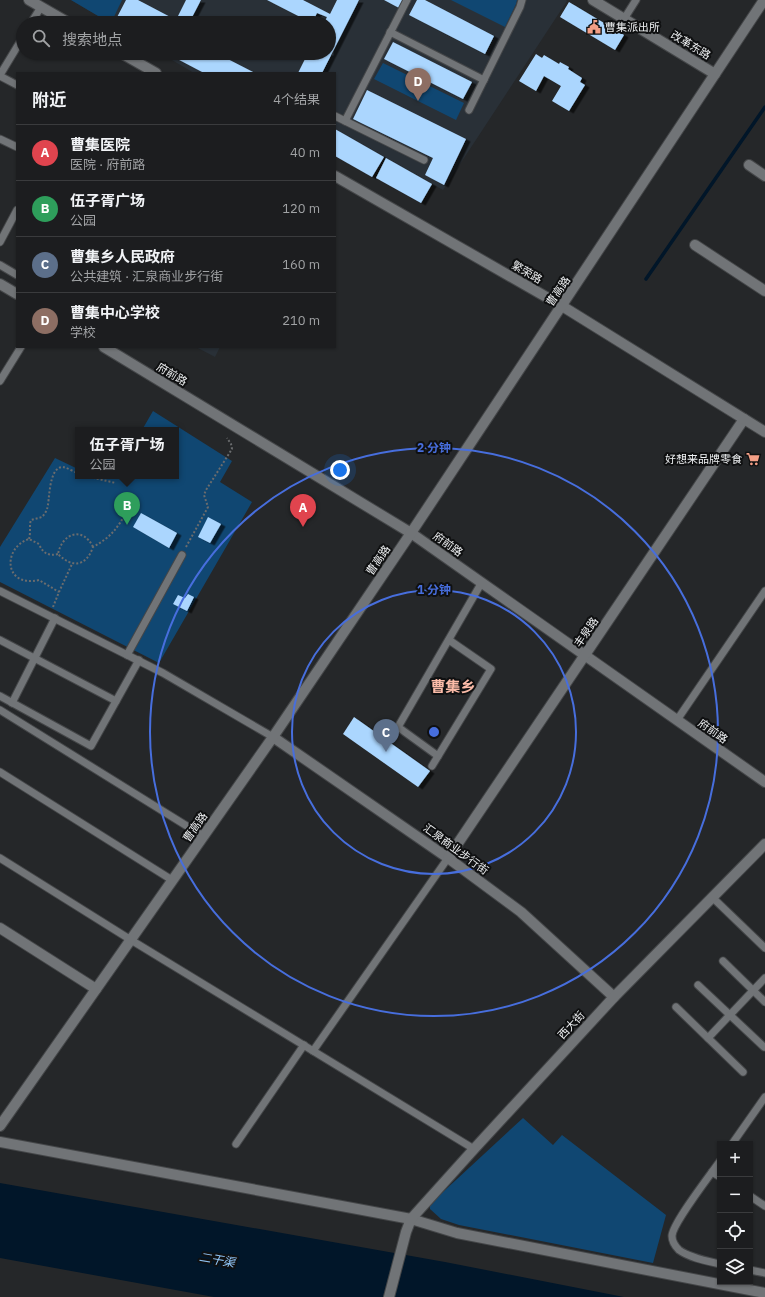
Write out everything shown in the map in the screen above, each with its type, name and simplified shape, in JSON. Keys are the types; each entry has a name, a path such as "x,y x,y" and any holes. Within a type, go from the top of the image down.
{"street":[{"path":"29,0 57,16"},
{"name":"改革东路","path":"593,0 716,74"},
{"name":"曹高路","path":"0,1126 273,737 411,533 764,0"},
{"path":"133,60 154,72"},
{"path":"749,165 765,176"},
{"name":"繁荣路","path":"336,177 562,306 765,432"},
{"path":"695,245 765,291"},
{"path":"0,284 16,293"},
{"name":"府前路","path":"106,348 411,533 765,782"},
{"name":"丰泉路","path":"448,858 744,419"},
{"name":"汇泉商业步行街","path":"273,737 448,858 520,912 614,997"},
{"name":"西大街","path":"389,1297 406,1232 411,1219 474,1148 614,997 765,844"},
{"path":"0,928 96,989"},
{"path":"0,1142 411,1219 457,1233 765,1293"}],"lane":[{"path":"345,121 407,0"},
{"path":"469,110 520,7 522,0"},
{"path":"624,19 636,0"},
{"path":"35,16 41,7"},
{"path":"390,32 484,80"},
{"path":"16,49 0,76 16,85"},
{"path":"336,116 424,160"},
{"path":"0,139 16,147"},
{"path":"0,242 16,212"},
{"path":"0,265 16,274"},
{"path":"0,381 20,348"},
{"path":"127,655 182,555"},
{"path":"438,756 398,727 482,582"},
{"path":"0,591 139,660 273,737"},
{"path":"677,720 765,591"},
{"path":"12,703 53,617"},
{"path":"0,640 116,701"},
{"path":"432,766 491,669 449,640"},
{"path":"0,696 91,746 139,660"},
{"path":"0,710 203,836"},
{"path":"0,772 172,880"},
{"path":"0,858 131,940 474,1148"},
{"path":"313,1051 448,858"},
{"path":"712,897 765,948"},
{"path":"723,961 765,1002"},
{"path":"708,1038 765,978"},
{"path":"698,985 764,1047"},
{"path":"676,1007 743,1072"},
{"path":"236,1144 304,1045"},
{"path":"734,1141 765,1097"},
{"path":"717,1165 677,1222 672,1236 674,1243 679,1250 698,1258 717,1263"},
{"path":"712,1172 717,1175"},
{"path":"753,1198 765,1206"},
{"path":"753,1271 765,1273"}],"path":[{"path":"182,555 208,507 204,495 206,490 232,449 227,438"},
{"path":"29,539 31,520 42,517 48,508 50,484 56,472 63,467 75,472"},
{"path":"98,479 116,483"},
{"path":"58,554 64,560 72,564 80,563 91,553 93,547 106,539 117,527 128,511"},
{"path":"58,554 60,547 65,540 74,534 82,534 89,540 93,547"},
{"path":"58,554 48,555 42,550 39,544 29,539 24,540 17,547 12,554 10,562 11,570 22,581 30,582 39,580 59,592"},
{"path":"53,617 59,592 72,564"}],"shaded area":[{"path":"71,0 567,1 443,190 336,130 336,72 192,72 172,60 336,60 336,16 98,16"},
{"path":"71,0 122,0 114,16 98,16"},
{"path":"451,0 517,0 505,27"},
{"path":"383,63 464,103 456,120 374,79"},
{"path":"198,348 220,348 215,357"},
{"path":"153,411 178,427 144,427"},
{"path":"179,427 232,461 220,482 252,502 159,663 0,582 0,547 55,458 75,468 75,479 179,479"},
{"path":"523,1118 553,1145 562,1135 666,1215 653,1263 459,1225 441,1219 430,1209 430,1204"}],"water":[{"name":"二干渠","path":"0,1183 445,1262 624,1297 214,1297 0,1258"}],"building":[{"path":"126,0 138,0 168,16 118,16"},
{"path":"186,0 201,0 193,16 178,16"},
{"path":"267,0 303,0 330,14 337,0 359,0 336,45 336,16 324,16 317,13 316,16 298,16"},
{"path":"384,0 406,0 401,9"},
{"path":"417,0 425,0 494,36 485,54 409,15"},
{"path":"569,2 624,35 615,50 560,17"},
{"path":"393,42 472,82 463,99 384,59"},
{"path":"536,54 542,58 544,55 559,64 560,62 569,67 568,69 582,78 580,82 585,85 569,111 552,101 561,86 544,76 536,91 519,81"},
{"path":"179,60 230,60 253,72 202,72"},
{"path":"304,60 329,60 323,72 298,72"},
{"path":"367,90 466,139 444,185 425,175 433,158 353,119"},
{"path":"336,130 384,157 372,177 336,157"},
{"path":"386,158 432,184 421,203 376,178"},
{"path":"141,513 177,533 169,548 133,527"},
{"path":"208,517 221,524 210,543 198,537"},
{"path":"188,594 194,597 187,611 173,604 178,595 185,598"},
{"path":"354,717 430,771 418,787 343,734"}],"waterway":[{"path":"646,279 765,107"}],"place":[{"name":"曹集派出所","path":"594,27"},
{"name":"曹集中心学校","path":"418,101"},
{"name":"好想来品牌零食","path":"753,459"},
{"name":"伍子胥广场","path":"127,525"},
{"name":"曹集医院","path":"303,527"},
{"name":"曹集乡人民政府","path":"386,752"}],"district":[{"name":"曹集乡","path":"453,687"}]}
